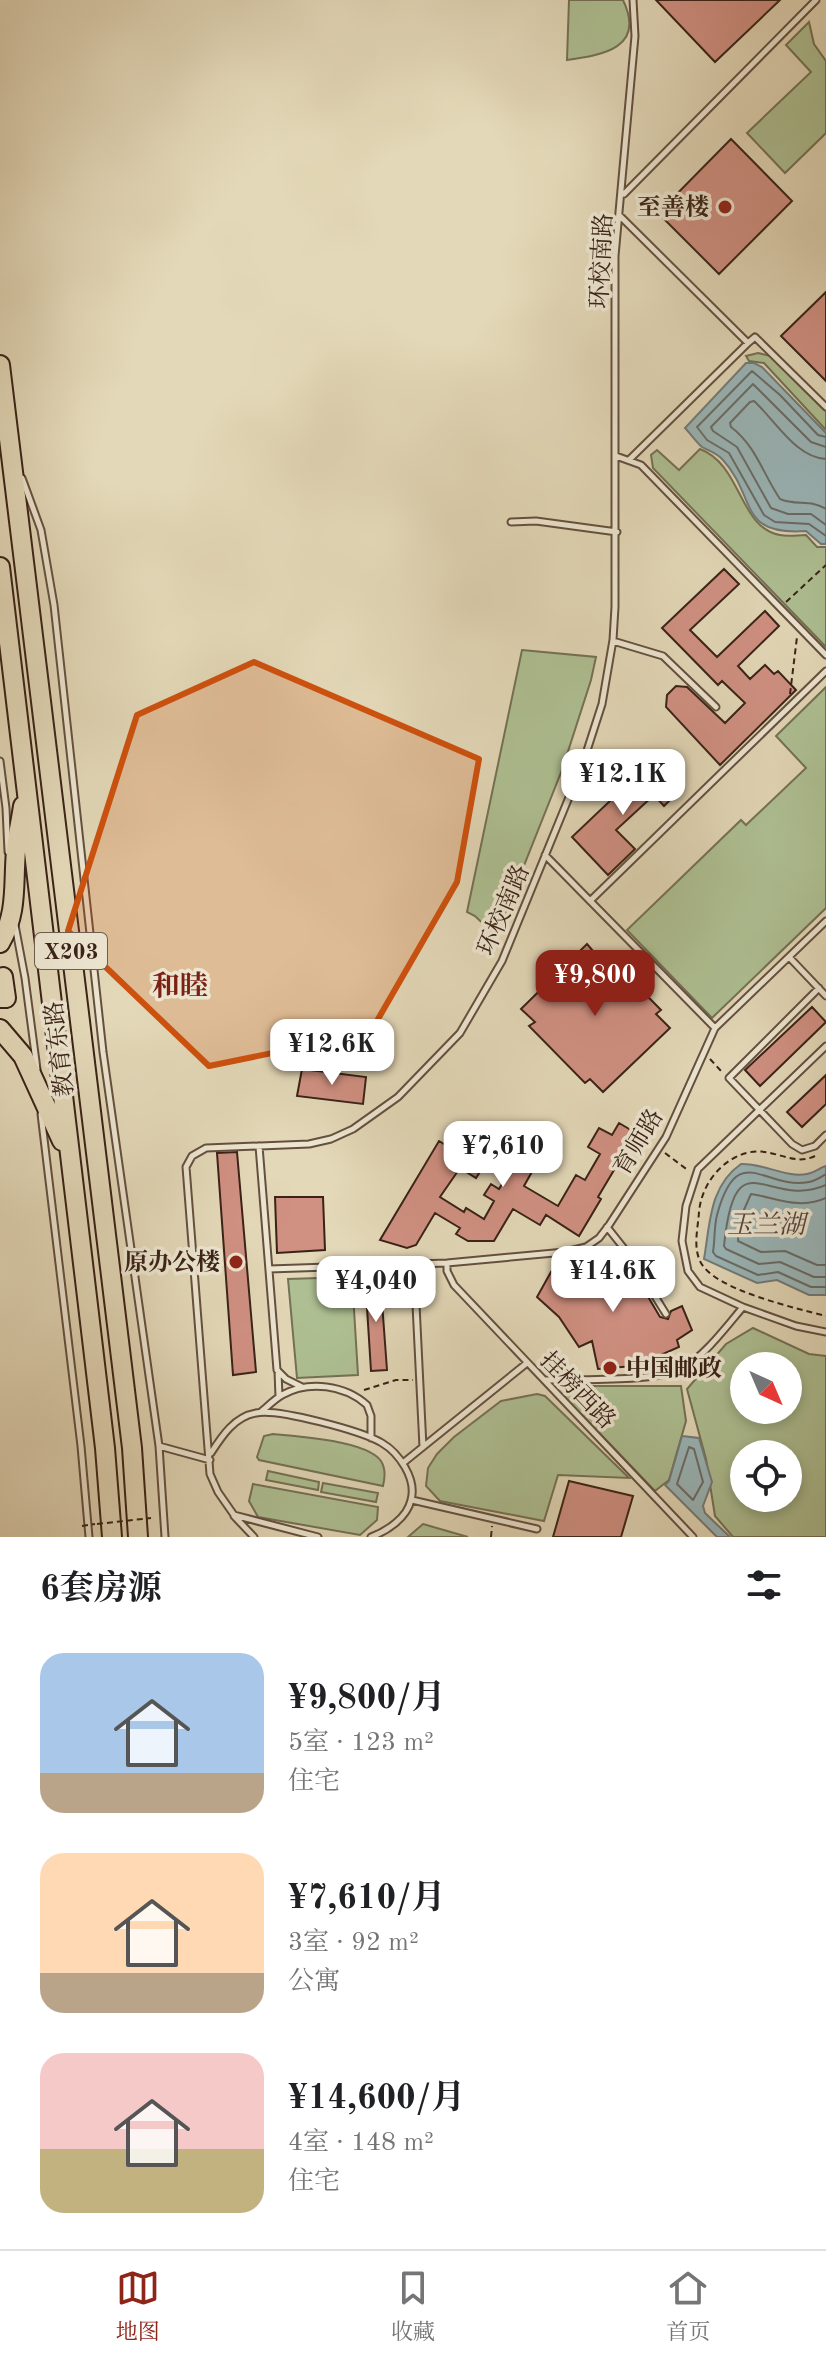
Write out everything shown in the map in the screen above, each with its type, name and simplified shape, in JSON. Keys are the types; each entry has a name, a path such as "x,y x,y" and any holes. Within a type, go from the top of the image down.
{"main road":[{"name":"教育东路","path":"0,365 132,1448 138,1537"},
{"name":"教育东路","path":"0,567 105,1448 112,1537"},
{"path":"0,943 13,913 16,849 27,784"},
{"path":"0,978 3,977 6,998 0,998"},
{"path":"0,1029 23,1056 68,1155"}],"lane":[{"name":"环校南路","path":"210,1457 186,1167 192,1156 206,1148 309,1144 353,1129 417,1079 460,1033 477,1009 502,961 593,734 602,704 613,641 617,532 615,256 623,195 635,36 633,0"},
{"path":"623,195 816,0"},
{"path":"620,216 748,343"},
{"path":"630,459 755,337 826,407"},
{"path":"12,452 41,530 54,605 103,1052 159,1446 165,1537"},
{"path":"616,456 641,465 826,655"},
{"path":"511,522 536,521 617,532"},
{"path":"613,641 663,656 716,707"},
{"path":"590,901 826,671"},
{"path":"0,761 6,808 9,894 6,919 0,928"},
{"path":"545,855 715,1028"},
{"path":"9,894 25,978 40,1096 89,1537"},
{"name":"育师路","path":"269,1269 447,1263 565,1252 586,1247 599,1238 607,1227 666,1137 715,1028 826,921"},
{"path":"789,957 826,996"},
{"path":"819,988 729,1078 792,1144 802,1150 815,1146 826,1135"},
{"path":"0,1037 17,1055 26,1071 42,1119"},
{"path":"826,1046 698,1169 686,1206 682,1241 688,1271 700,1287 796,1326 826,1332"},
{"path":"259,1146 279,1397"},
{"path":"607,1227 666,1314"},
{"name":"挂榜西路","path":"447,1263 447,1271 454,1285 688,1535"},
{"path":"414,1264 423,1447"},
{"path":"544,1380 656,1376 681,1369 707,1347 743,1307"},
{"path":"403,1463 527,1363"},
{"path":"277,1370 302,1387 340,1389 367,1405 371,1416 371,1438"},
{"path":"260,1413 279,1397 302,1387"},
{"path":"252,1537 218,1492 210,1474 210,1457 233,1424 260,1413 273,1412 371,1438 393,1451 403,1463 412,1500 401,1517 385,1532 371,1537"},
{"path":"159,1446 210,1457"},
{"path":"412,1500 537,1529"},
{"path":"234,1515 318,1537"}],"path":[{"path":"780,607 826,565"},
{"path":"786,710 793,683 794,642 801,629"},
{"path":"704,1054 729,1078"},
{"path":"659,1147 696,1177"},
{"path":"818,1154 801,1161 765,1151 750,1151 731,1159 719,1169 700,1201 696,1248 701,1263 724,1283 826,1316"},
{"path":"637,1268 684,1252"},
{"path":"354,1396 396,1380 418,1380"},
{"path":"82,1526 151,1518"}],"highlighted area":[{"path":"254,662 479,759 457,882 370,1033 209,1066 68,931 137,715"}],"green space":[{"path":"569,0 623,0 629,16 625,39 607,51 567,60"},
{"path":"809,22 814,44 826,61 826,133 785,173 747,133 811,72 786,45"},
{"path":"758,353 771,356 826,411 826,430 764,363 749,361 746,356"},
{"path":"700,449 714,457 724,468 756,521 767,530 783,536 806,535 817,547 826,547 826,647 653,468 651,455 657,450 679,470"},
{"path":"522,650 596,657 562,770 496,936 467,912"},
{"path":"826,687 826,908 712,1018 627,930 741,820 746,825 806,768 776,736"},
{"path":"352,1277 358,1375 297,1378 288,1279"},
{"path":"753,1328 809,1354 826,1356 826,1537 733,1537 715,1516 706,1459 687,1389 726,1344"},
{"path":"568,1386 681,1386 686,1421 669,1480 655,1491 562,1394"},
{"path":"537,1394 545,1396 629,1478 558,1475 544,1521 440,1501 426,1486 428,1468 437,1454 501,1401"},
{"path":"273,1434 347,1444 373,1454 384,1467 383,1486 259,1460 257,1457 264,1436"},
{"path":"268,1471 319,1482 318,1490 266,1480"},
{"path":"323,1483 378,1493 376,1502 321,1492"},
{"path":"253,1484 378,1507 377,1520 360,1535 258,1517 249,1501"},
{"path":"423,1524 468,1537 408,1537"}],"water":[{"path":"746,363 762,367 826,433 826,544 821,544 806,531 784,531 758,520 723,460 702,447 685,428"},
{"name":"玉兰湖","path":"741,1164 799,1175 826,1166 826,1295 809,1295 777,1280 757,1283 704,1259 717,1195 730,1173"},
{"path":"682,1436 699,1438 712,1482 703,1506 705,1513 730,1537 717,1537 665,1485 669,1481"}],"building":[{"path":"656,0 780,0 715,62"},
{"name":"至善楼","path":"731,139 792,201 719,274 658,213"},
{"path":"826,292 826,381 781,336"},
{"path":"724,569 739,584 690,630 717,657 765,611 779,626 738,666 750,679 765,665 774,674 778,671 796,690 720,765 666,707 667,695 676,686 687,687 725,723 745,703 722,681 718,685 662,628"},
{"path":"652,761 680,790 664,806 654,795 616,830 635,849 608,875 572,837"},
{"path":"587,944 599,958 605,953 661,1010 656,1014 670,1028 603,1092 590,1079 585,1083 529,1026 535,1022 521,1009"},
{"path":"812,1007 826,1022 760,1086 745,1070"},
{"path":"302,1069 366,1077 363,1104 297,1096"},
{"path":"826,1075 826,1104 802,1127 787,1112"},
{"path":"619,1123 636,1133 579,1236 546,1215 540,1225 513,1209 494,1241 468,1241 456,1234 460,1228 435,1213 416,1245 407,1248 380,1240 439,1141 449,1147 456,1136 475,1140 493,1151 476,1178 460,1168 440,1197 464,1212 466,1208 484,1219 494,1201 484,1195 491,1184 499,1189 517,1159 505,1152 514,1135 524,1141 532,1127 551,1138 524,1186 558,1206 576,1175 585,1180 600,1154 588,1147 599,1128 612,1135"},
{"name":"原办公楼","path":"237,1152 256,1372 233,1375 217,1153"},
{"path":"275,1197 323,1197 325,1250 277,1253"},
{"path":"611,1249 631,1268 660,1317 668,1319 671,1311 682,1306 692,1330 677,1340 679,1347 656,1357 658,1364 598,1369 592,1341 579,1347 559,1317 537,1297 551,1272 562,1262 587,1277"},
{"path":"380,1275 387,1370 371,1371 365,1276"},
{"path":"569,1481 633,1496 621,1537 553,1537"}],"place":[{"name":"至善楼","path":"725,207"},
{"name":"原办公楼","path":"236,1262"},
{"name":"中国邮政","path":"610,1368"}],"district":[{"name":"和睦","path":"180,985"}]}
